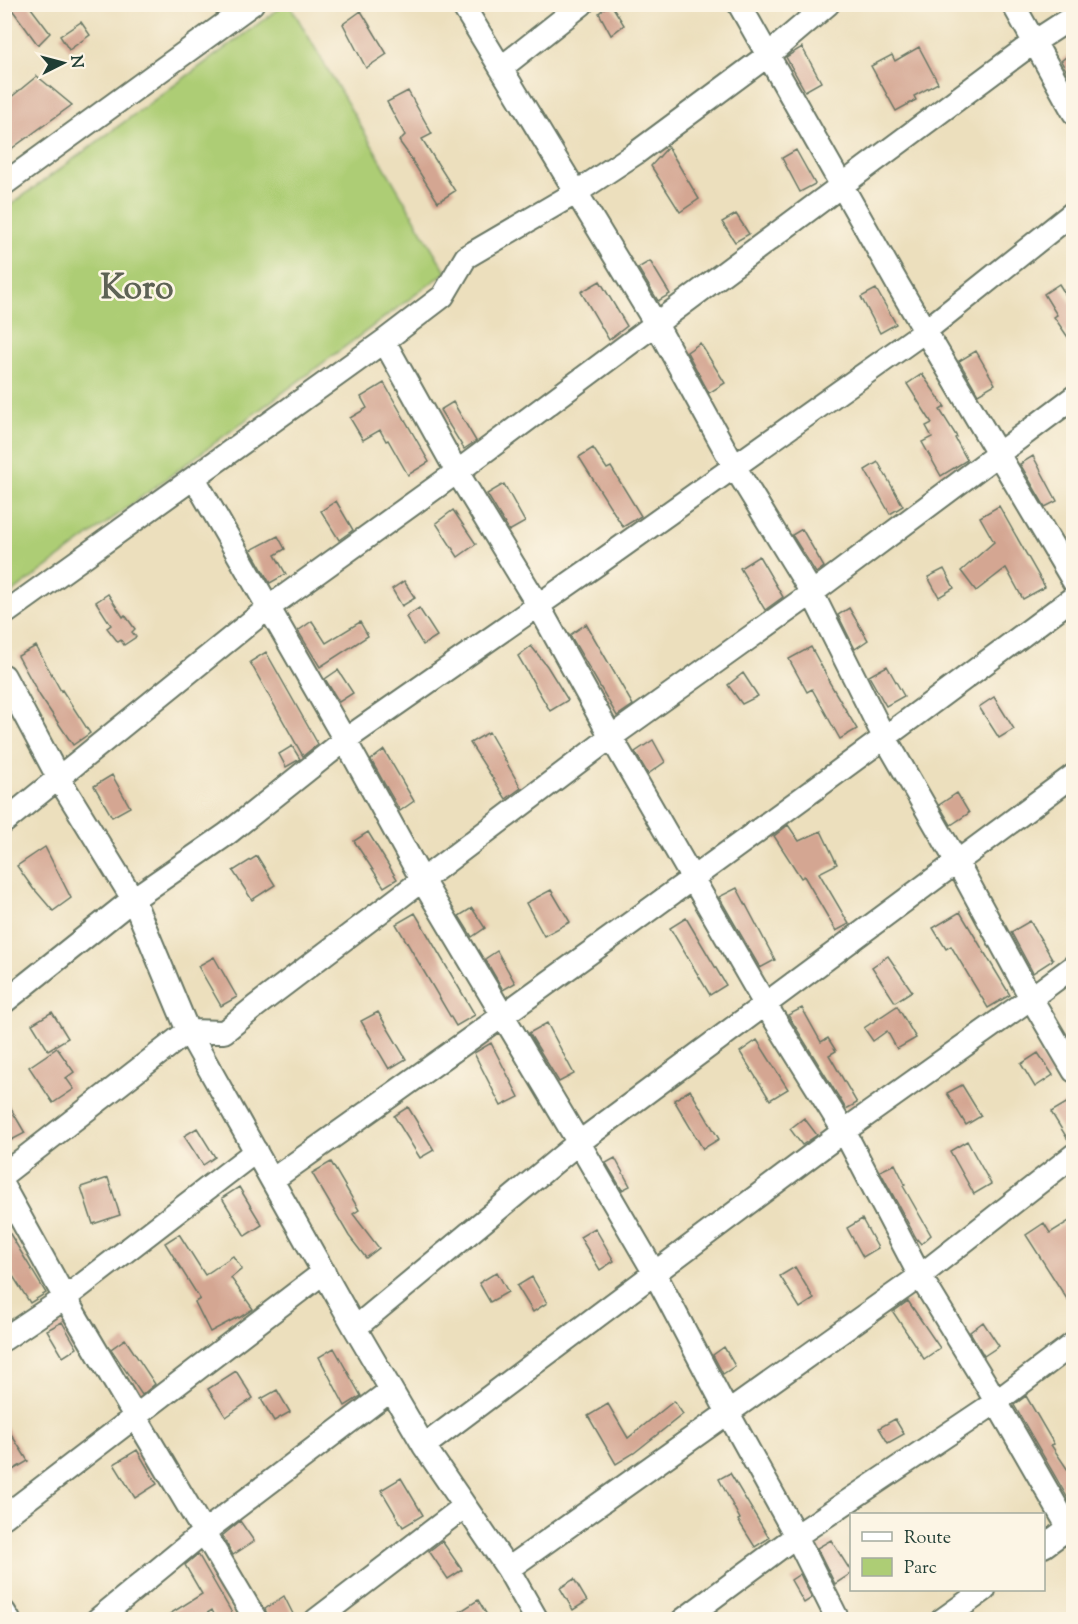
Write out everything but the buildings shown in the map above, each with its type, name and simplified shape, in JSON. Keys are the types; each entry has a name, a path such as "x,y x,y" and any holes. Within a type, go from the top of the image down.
{"street":[{"path":"4,184 252,4"},
{"path":"462,4 656,324 734,466 812,593 885,738 1074,1071"},
{"path":"501,68 582,4"},
{"path":"739,4 925,331 1074,582"},
{"path":"4,614 384,341 443,296 466,257 577,192 636,153 768,55 828,4"},
{"path":"1013,4 1074,113"},
{"path":"4,822 268,608 457,472 1034,42 1074,16"},
{"path":"4,1002 133,899 227,834 345,740 925,331 1074,212"},
{"path":"384,341 457,472 538,605 611,737 765,1004 844,1131 920,1276 1072,1530 1045,1545"},
{"path":"4,1174 188,1031 224,1032 611,737 812,593 1074,396"},
{"path":"194,478 345,740 422,880 654,1272 796,1536 838,1620"},
{"path":"272,1179 503,1016 885,738 1074,597"},
{"path":"4,676 59,779 133,899 188,1031 355,1328 424,1446 508,1569 537,1620"},
{"path":"355,1328 579,1143 1074,775"},
{"path":"424,1446 844,1131 1074,966"},
{"path":"4,1340 65,1298 256,1151"},
{"path":"508,1569 920,1276 1074,1155"},
{"path":"4,1188 65,1298 256,1620"},
{"path":"4,1517 324,1272"},
{"path":"683,1620 796,1536 996,1402 1074,1343"},
{"path":"97,1620 204,1532 391,1390"},
{"path":"316,1620 465,1506"},
{"path":"942,1620 983,1591"},
{"path":"4,1612 9,1620"}],"green space":[{"path":"284,5 290,5 446,272 5,598 4,210"}],"district":[{"name":"Koro","path":"137,286"}]}
